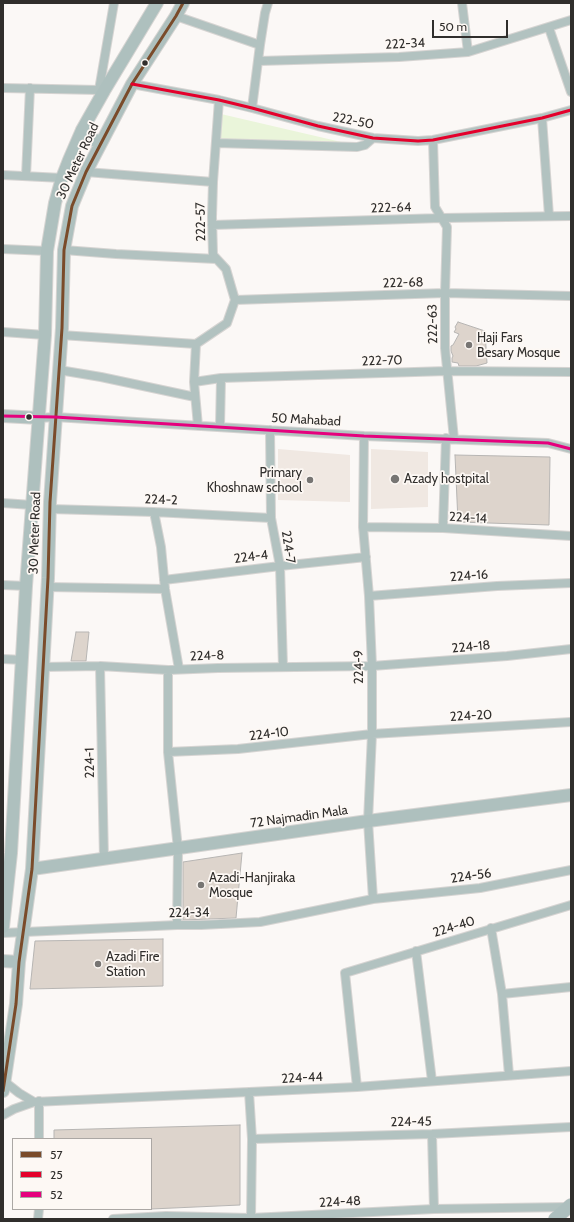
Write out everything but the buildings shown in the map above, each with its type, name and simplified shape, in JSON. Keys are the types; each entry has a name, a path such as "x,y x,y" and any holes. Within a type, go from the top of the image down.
{"main road":[{"name":"30 Meter Road","path":"3,927 7,853 23,660 26,586 45,335 48,251 56,203 62,178 82,130 102,90 157,3"},
{"name":"30 Meter Road","path":"4,1086 16,1004 19,962 32,869 50,509 61,335 64,250 72,206 86,172 132,84 183,3"},
{"path":"82,130 93,140 102,141"},
{"path":"3,416 39,418"},
{"name":"72 Najmadin Mala","path":"32,869 368,821 571,796"},
{"path":"3,961 19,962"},
{"path":"555,1219 570,1206"}],"street":[{"path":"3,88 102,90 114,3"},
{"path":"252,108 260,45 268,3"},
{"path":"462,3 468,52"},
{"path":"176,16 260,45"},
{"name":"222-34","path":"259,61 406,56 468,52 571,20"},
{"path":"549,28 571,92"},
{"name":"222-50","path":"132,84 219,100 318,126 373,138 418,141 433,140 542,118 571,110"},
{"path":"26,176 30,88"},
{"name":"222-57","path":"219,100 213,182 213,255 226,269 235,300"},
{"path":"542,118 549,216"},
{"path":"216,143 357,147 365,145 373,138"},
{"name":"222-63","path":"433,140 435,207 447,226 445,348 450,439 443,528"},
{"path":"86,172 213,182"},
{"path":"3,175 62,178"},
{"name":"222-64","path":"212,225 442,218 571,216"},
{"path":"3,249 48,251"},
{"path":"64,250 216,259"},
{"name":"222-68","path":"235,300 445,293 571,296"},
{"path":"61,335 196,344 227,323 235,300"},
{"path":"3,332 45,335"},
{"path":"196,344 194,382 198,426"},
{"path":"59,370 101,377 195,397"},
{"name":"222-70","path":"194,382 221,378 447,371 571,372"},
{"path":"220,427 221,378"},
{"name":"50 Mahabad","path":"39,418 364,436 548,443 571,449"},
{"name":"224-7","path":"270,430 271,518 280,566 283,667"},
{"name":"224-9","path":"364,436 363,527 369,596 372,666 372,734 368,821 373,899"},
{"path":"3,503 32,505"},
{"name":"224-2","path":"50,509 154,512 271,518"},
{"path":"154,512 161,547 165,585 179,669"},
{"name":"224-14","path":"363,527 443,528 571,536"},
{"name":"224-4","path":"47,587 165,585 280,566 366,557"},
{"name":"224-16","path":"369,596 497,586 571,583"},
{"path":"3,585 26,586"},
{"name":"224-18","path":"372,666 484,658 571,649"},
{"path":"3,659 23,660"},
{"name":"224-8","path":"42,667 100,666 168,670 372,666"},
{"name":"224-1","path":"100,666 104,859"},
{"path":"168,670 168,752 178,849 177,925"},
{"name":"224-20","path":"372,734 571,722"},
{"name":"224-10","path":"168,752 238,750 372,734"},
{"name":"224-56","path":"373,899 480,888 571,870"},
{"name":"224-34","path":"3,933 260,922 373,899"},
{"name":"224-40","path":"357,1087 345,973 571,905"},
{"path":"491,928 502,994 509,1075"},
{"path":"416,951 432,1081"},
{"path":"502,994 571,987"},
{"name":"224-44","path":"3,1115 14,1109 37,1101 357,1087 571,1070"},
{"path":"4,1086 37,1101 39,1138"},
{"path":"249,1092 252,1139 252,1218"},
{"name":"224-45","path":"252,1139 432,1134 571,1127"},
{"path":"432,1134 434,1209"},
{"name":"224-48","path":"113,1219 166,1216 252,1218 434,1209 570,1206"}],"shaded area":[{"path":"278,449 350,455 350,502 278,500"},
{"path":"371,449 428,452 428,507 371,509"}],"green space":[{"path":"221,114 367,148 221,147"}],"transit line":[{"name":"57","path":"3,1091 16,1004 19,962 32,869 48,578 50,502 62,328 64,250 72,206 86,172 132,84 183,3"},
{"name":"25","path":"132,84 219,100 318,126 373,138 418,141 433,140 542,118 571,110"},
{"name":"52","path":"3,416 55,417 364,436 548,443 571,449"}],"place":[{"name":"Haji Fars Besary Mosque","path":"469,345"},
{"name":"Azady hostpital","path":"395,479"},
{"name":"Primary Khoshnaw school","path":"310,480"},
{"name":"Azadi-Hanjiraka Mosque","path":"201,885"},
{"name":"Azadi Fire Station","path":"98,964"}]}
